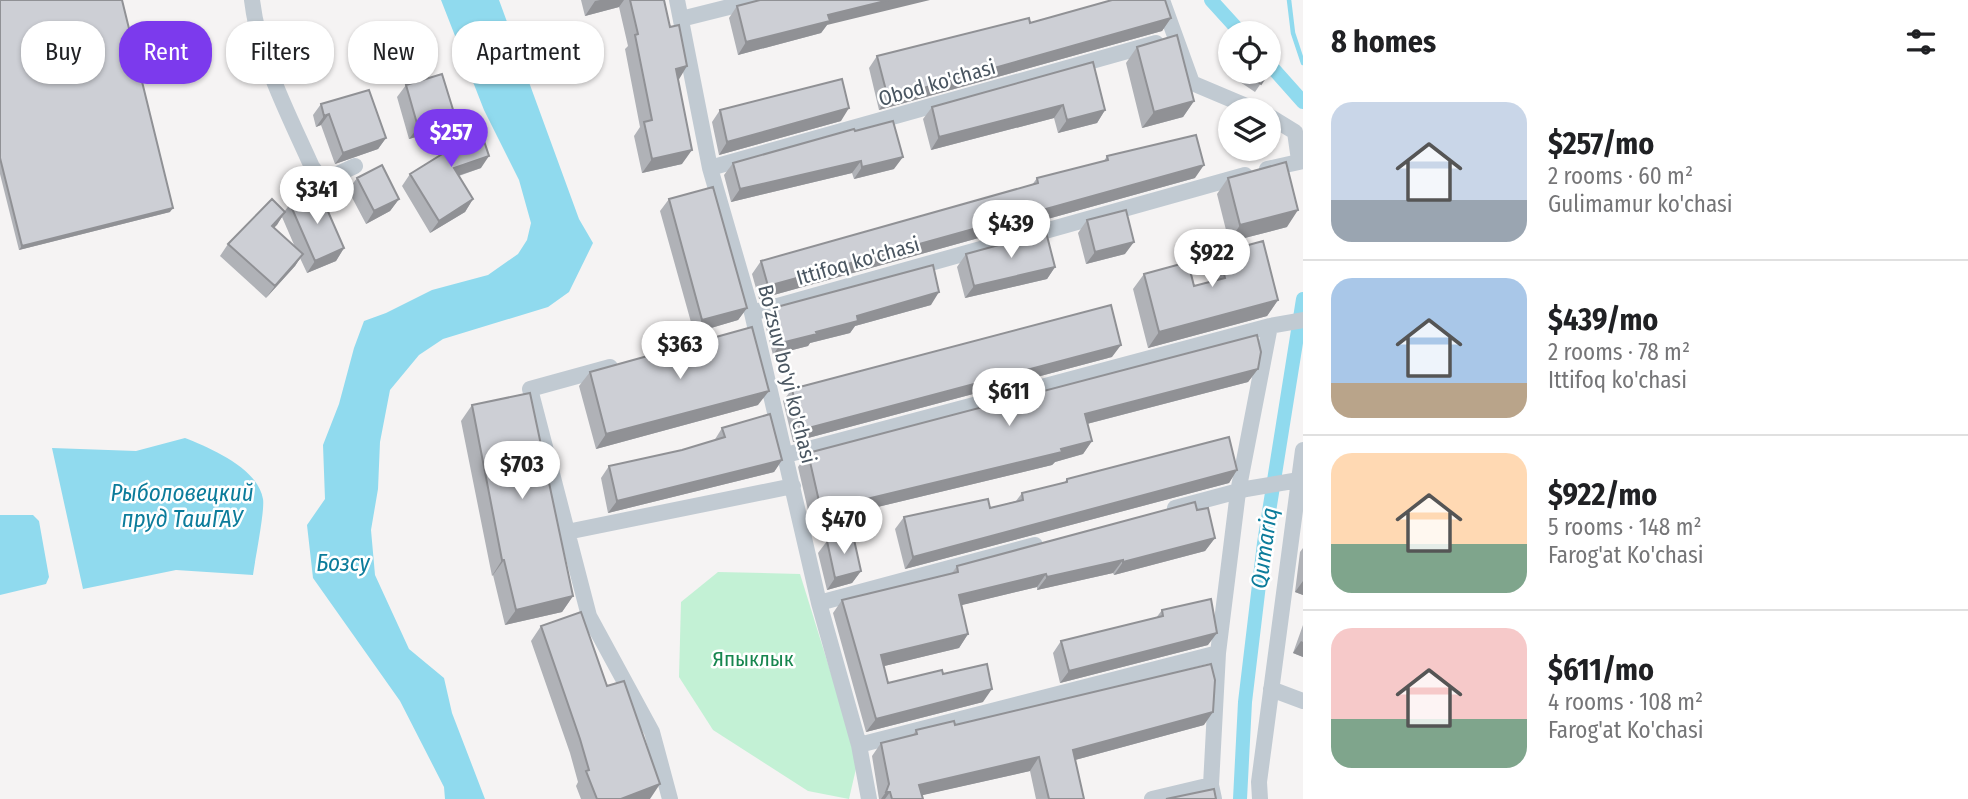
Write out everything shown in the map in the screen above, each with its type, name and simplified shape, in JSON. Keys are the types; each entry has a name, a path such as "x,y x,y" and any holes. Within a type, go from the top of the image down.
{"street":[{"path":"252,0 254,17 275,85 312,167 319,176 327,178 355,166"},
{"name":"Bo'zsuv bo'yi ko'chasi","path":"677,0 710,168 786,456 818,603 859,745 869,799"},
{"path":"681,19 757,0"},
{"path":"1162,0 1192,83 1228,98"},
{"name":"Obod ko'chasi","path":"710,168 1175,38"},
{"path":"1281,123 1295,132 1301,160"},
{"name":"Ittifoq ko'chasi","path":"749,323 1301,160"},
{"path":"786,456 1303,320"},
{"path":"1152,799 1213,792 1217,653 1242,490 1274,326"},
{"path":"622,363 530,389 589,616 652,732 670,799"},
{"path":"1260,799 1259,782 1271,689 1297,536 1303,450"},
{"path":"1157,513 1242,490 1299,480"},
{"path":"567,532 793,486"},
{"path":"818,603 1049,542"},
{"path":"859,745 1217,653"},
{"path":"1271,689 1303,701"}],"green space":[{"name":"Япыклык","path":"718,572 800,574 858,760 849,799 808,791 713,730 679,677 681,602"}],"water":[{"name":"Бозсу","path":"441,0 499,0 507,21 452,21 452,28"},
{"name":"Бозсу","path":"474,84 530,84 579,219 593,243 569,292 548,307 443,339 419,355 390,390 380,442 378,489 371,530 375,575 409,649 444,678 452,713 485,799 445,799 444,787 400,701 313,578 307,525 325,499 323,445 339,404 364,321 432,290 488,275 518,254 527,240 531,223 519,180"},
{"name":"Рыболовецкий пруд ТашГАУ","path":"185,438 232,461 252,478 259,488 263,505 253,575 176,570 83,589 52,448 136,451"},
{"path":"0,515 33,515 39,521 49,577 46,584 0,595"}],"building":[{"path":"0,0 122,0 127,21 119,21 119,84 143,84 173,208 22,246 0,158"},
{"path":"630,0 664,0 670,27 679,25 687,66 676,69 692,150 652,159 644,122 652,120"},
{"path":"760,0 889,0 828,15 830,21 746,42 737,6"},
{"path":"1112,0 1165,0 1171,18 888,98 877,56 1029,18 1030,23"},
{"path":"1177,35 1194,101 1154,112 1137,47"},
{"path":"1093,62 1105,110 1067,120 1063,105 939,137 932,107"},
{"path":"442,74 455,116 418,127 406,85 438,84 438,75"},
{"path":"842,79 849,108 727,142 720,110"},
{"path":"369,90 386,138 343,153 329,114 324,116 321,104"},
{"path":"475,114 489,156 454,168 473,199 439,221 410,174 455,146 447,123"},
{"path":"893,121 903,157 862,167 861,161 740,189 733,163 854,129 855,131"},
{"path":"1196,135 1204,165 768,286 761,261 1038,183 1037,178 1108,160 1107,156"},
{"path":"1286,162 1298,210 1240,225 1228,178"},
{"path":"382,165 399,199 374,211 357,178"},
{"path":"713,187 747,308 702,320 669,199"},
{"path":"319,191 344,248 315,261 290,204"},
{"path":"272,199 285,212 272,226 303,254 275,286 228,244"},
{"path":"1126,210 1134,242 1095,252 1087,220"},
{"path":"1046,232 1055,267 974,286 966,254"},
{"path":"1263,241 1278,300 1159,332 1144,274 1188,262 1194,286 1225,278 1219,253"},
{"path":"933,265 939,292 857,316 858,321 781,343 773,308"},
{"path":"1111,305 1121,345 801,430 792,389"},
{"path":"752,327 769,391 606,434 590,372"},
{"path":"1257,335 1261,352 1258,369 1085,414 1092,441 1061,449 1062,452 821,510 808,453"},
{"path":"530,393 573,596 516,610 502,560 472,405"},
{"path":"770,414 782,460 617,501 609,466 682,450 725,437 722,428"},
{"path":"1229,437 1237,470 913,557 904,517 988,499 990,508 1023,500 1022,493 1067,482 1067,479"},
{"path":"1195,502 1197,510 1208,508 1215,538 1123,562 1047,577 1046,574 959,595 968,634 881,655 888,683 942,670 943,674 987,664 992,689 876,719 842,600 958,572 957,566"},
{"path":"853,535 861,571 835,578 827,541"},
{"path":"1211,599 1217,633 1069,671 1061,641 1163,616 1162,610"},
{"path":"581,612 607,686 624,681 660,784 621,799 597,799 586,771 589,770 580,739 541,626"},
{"path":"1211,664 1215,680 1213,712 1073,750 1084,799 1049,799 1039,757 919,785 923,799 892,799 890,792 886,792 889,784 881,743 917,734 916,730 954,721 955,725"},
{"path":"1214,789 1216,799 1166,799"}],"waterway":[{"path":"1211,0 1230,21"},
{"path":"1289,0 1293,33 1303,63"},
{"path":"1281,77 1303,102"},
{"name":"Qumariq","path":"1240,799 1245,702 1264,543 1303,299"}]}
